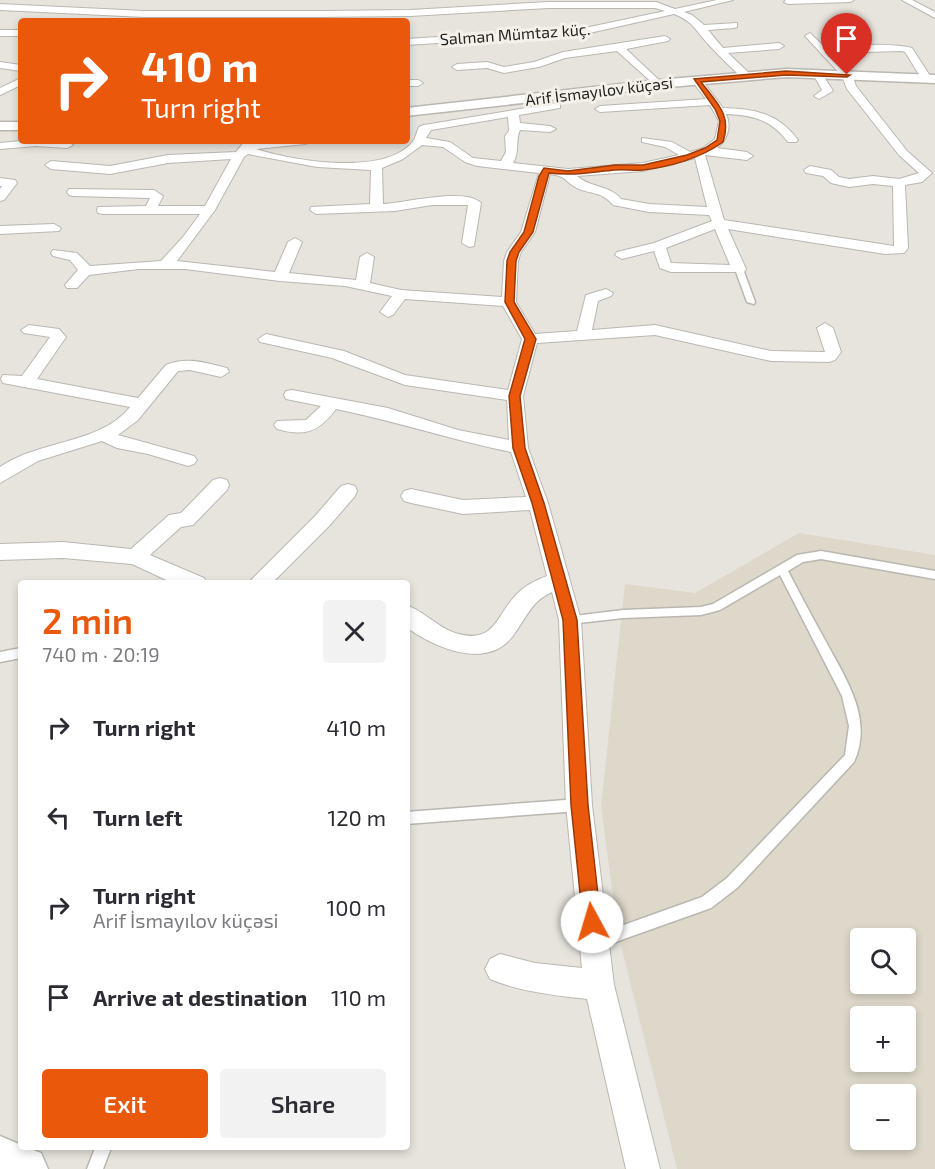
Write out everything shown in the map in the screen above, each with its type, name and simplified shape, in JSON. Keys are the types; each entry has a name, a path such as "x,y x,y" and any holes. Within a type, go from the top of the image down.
{"street":[{"name":"Salman Mümtaz küç.","path":"410,42 596,29 729,0"},
{"path":"788,2 850,0"},
{"path":"906,0 935,15"},
{"path":"232,9 282,14 410,13 635,2 656,4 677,10 690,17 746,76"},
{"path":"282,14 335,10 361,4"},
{"path":"0,7 185,14 267,7"},
{"path":"389,18 410,13"},
{"path":"690,17 718,16"},
{"path":"566,32 580,19"},
{"path":"510,26 545,24"},
{"path":"702,28 734,25"},
{"path":"0,33 18,33"},
{"path":"810,36 843,70 851,87 903,153 931,175"},
{"path":"457,67 487,65 499,70 511,69 563,56 665,39"},
{"path":"720,51 779,46"},
{"path":"619,48 657,84"},
{"path":"843,70 844,55 857,53 861,49 903,48 909,51 931,79"},
{"path":"535,50 545,61"},
{"path":"511,57 508,65 511,69"},
{"path":"0,64 18,67"},
{"name":"Arif İsmayılov küçəsi","path":"410,112 746,76 818,74 843,70 931,79"},
{"path":"818,74 828,91 819,96"},
{"path":"643,1169 599,985 579,805 570,620 538,503 519,448 515,396 531,339 509,302 511,261 514,252 528,232 543,176 558,172 643,167 698,153 720,140 723,121 716,107 696,81"},
{"path":"0,92 18,83"},
{"path":"410,83 418,83"},
{"path":"246,148 320,163 376,166 408,152 421,135 442,123 556,106"},
{"path":"600,109 716,107 748,112 780,123 792,140"},
{"path":"504,165 513,154 511,136 515,131 515,126 513,112"},
{"path":"0,126 18,126"},
{"path":"515,126 550,129"},
{"path":"410,129 446,144 469,160 558,172 579,184 610,194 617,202 716,217 874,249 898,250 901,248 899,183"},
{"path":"646,140 698,153 747,156"},
{"path":"0,146 24,144"},
{"path":"52,144 67,145"},
{"path":"186,157 193,144"},
{"path":"51,165 123,169 151,161 280,144"},
{"path":"166,264 176,255 209,210 246,148"},
{"path":"107,192 121,180 126,150"},
{"path":"659,246 664,265 671,268 739,269 716,217 702,160 698,153"},
{"path":"376,166 378,173 374,197 377,208"},
{"path":"810,170 827,173 842,182 873,180 899,183 931,175"},
{"path":"0,182 11,183 0,197"},
{"path":"73,192 154,194 157,196 151,208"},
{"path":"316,210 377,208 432,201 470,201 475,203 469,243"},
{"path":"103,210 151,208 209,210"},
{"path":"622,255 659,246 716,217"},
{"path":"0,230 54,228"},
{"path":"280,277 295,242"},
{"path":"58,253 73,254 85,271"},
{"path":"362,285 367,257"},
{"path":"72,285 85,271 166,264 362,285 401,294 509,302"},
{"path":"584,333 591,298 606,293"},
{"path":"388,312 401,294"},
{"path":"531,339 584,333 655,330 771,356 828,357 833,352 825,328"},
{"path":"27,382 58,337 54,332 29,330"},
{"path":"266,339 351,358 392,378 405,381 515,396"},
{"path":"0,477 31,458 104,435 126,423 172,368 178,364 185,363 221,372"},
{"path":"9,379 142,404"},
{"path":"292,395 388,414 456,435 519,448"},
{"path":"284,425 309,428 332,403"},
{"path":"104,435 112,441 188,460"},
{"path":"135,557 176,520 186,519 220,485"},
{"path":"261,580 323,520 348,490"},
{"path":"411,496 463,507 538,503"},
{"path":"0,552 63,550 135,557 188,580"},
{"path":"410,617 424,628 447,640 467,644 486,642 507,628 522,602 531,592 559,580"},
{"path":"500,969 535,978 599,985"},
{"path":"0,1159 25,1169"}],"lane":[{"path":"739,269 751,302"},
{"path":"570,620 623,614 701,611 716,606 801,558 821,555 935,575"},
{"path":"594,945 618,934 706,903 732,883 850,759 856,739 855,716 848,695 782,570"},
{"path":"0,657 18,654"},
{"path":"410,818 579,805"},
{"path":"95,1169 102,1150"}],"shaded area":[{"path":"799,533 935,555 935,1169 677,1169 618,934 601,806 625,584 695,593"}],"route":[{"path":"592,922 579,805 570,620 538,503 519,448 515,396 531,339 509,302 511,261 514,252 528,232 543,176 547,170 568,173 643,167 707,150 720,140 723,121 718,108 696,81 786,73 847,75"}]}
